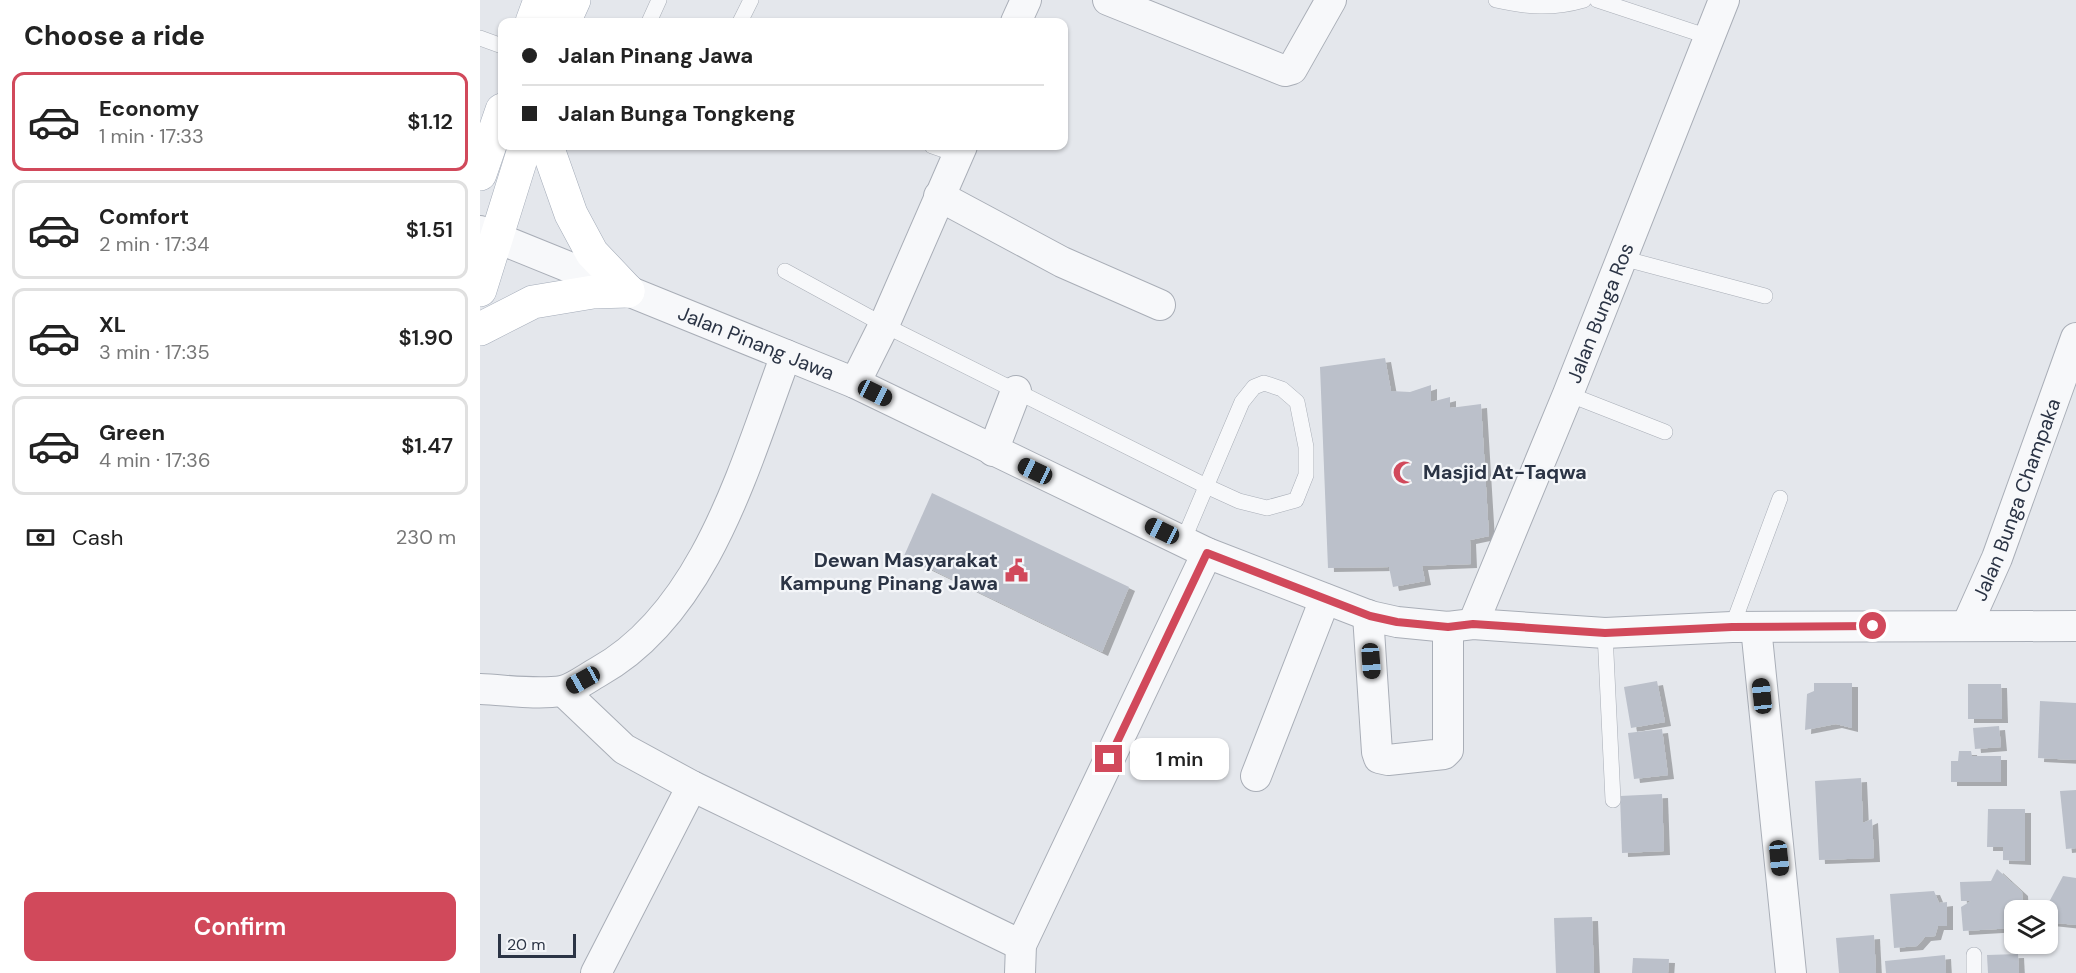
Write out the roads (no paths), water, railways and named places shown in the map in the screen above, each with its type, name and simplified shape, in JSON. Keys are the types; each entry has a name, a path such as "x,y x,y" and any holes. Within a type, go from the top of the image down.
{"main road":[{"path":"533,18 540,0"},
{"path":"566,18 574,0"},
{"path":"483,158 498,120"},
{"path":"480,290 488,233 523,150"},
{"path":"548,150 571,214 592,253 628,291"},
{"path":"480,329 533,302 594,292 628,291"}],"street":[{"path":"1018,18 1026,0"},
{"path":"1108,0 1285,71 1292,69 1300,58 1331,0"},
{"name":"Jalan Bunga Ros","path":"1461,626 1568,394 1724,0"},
{"path":"855,383 884,325 939,196 950,150"},
{"path":"939,196 1062,262 1160,305"},
{"name":"Jalan Pinang Jawa","path":"488,233 855,383 1195,547 1368,615 1397,622 1605,633 1744,627 2076,626"},
{"name":"Jalan Bunga Champaka","path":"1967,625 1997,558 2076,338"},
{"path":"480,689 563,691 622,659 652,630 679,599 728,509 786,355"},
{"path":"993,451 1016,391"},
{"path":"563,691 624,749 1021,959 1195,547"},
{"path":"1256,776 1325,599"},
{"path":"1368,615 1377,752 1379,758 1388,760 1444,754 1448,750 1461,626"},
{"path":"1744,627 1791,973"},
{"path":"596,973 692,786"}],"lane":[{"path":"651,18 659,0"},
{"path":"742,18 751,0"},
{"path":"1496,0 1531,7 1562,6 1584,0"},
{"path":"1598,0 1709,38"},
{"path":"480,38 498,45"},
{"path":"1622,258 1765,296"},
{"path":"785,271 884,325 1206,486 1239,501 1267,508 1296,500 1306,475 1306,447 1297,402 1282,389 1264,383 1254,387 1242,402 1206,486 1195,547"},
{"path":"1568,394 1665,432"},
{"path":"1744,627 1780,498"},
{"path":"1605,633 1613,801"},
{"path":"1974,955 1974,973"}],"place":[{"name":"Masjid At-Taqwa","path":"1405,472"},
{"name":"Dewan Masyarakat Kampung Pinang Jawa","path":"1016,571"}]}
